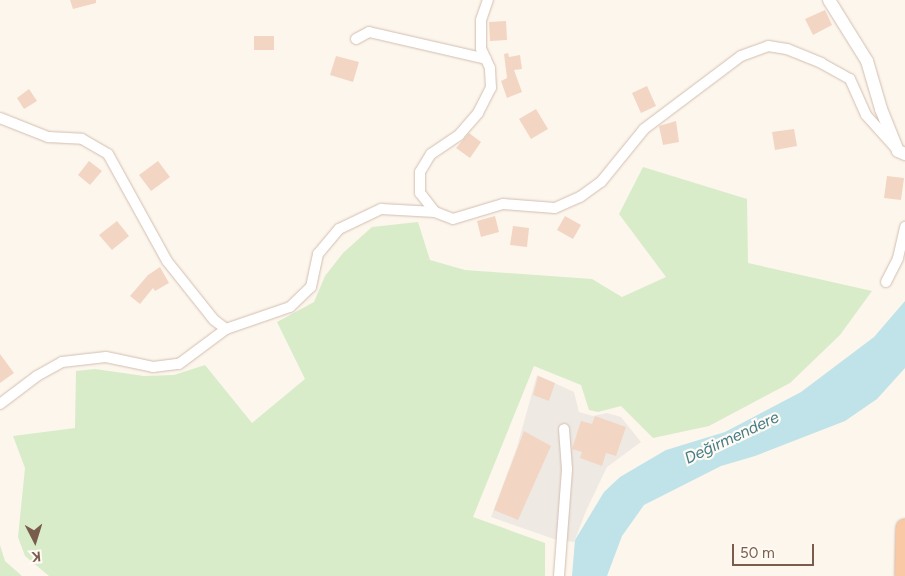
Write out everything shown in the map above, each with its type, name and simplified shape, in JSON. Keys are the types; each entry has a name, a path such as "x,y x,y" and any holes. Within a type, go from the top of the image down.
{"highway":[{"path":"904,576 905,528"}],"street":[{"path":"435,212 420,193 420,172 431,154 459,135 478,113 492,88 490,68 481,48 480,20 488,0"},
{"path":"829,0 867,61 881,109 902,152"},
{"path":"356,39 368,32 486,59"},
{"path":"0,404 37,376 62,362 106,357 153,367 178,364 226,329 290,307 311,287 318,254 339,229 381,209 435,212 453,219 503,204 555,208 580,197 601,182 644,130 741,56 768,46 787,49 821,63 850,80 866,115 902,152"},
{"path":"0,118 48,137 82,139 108,154 167,261 214,320 226,329"},
{"path":"886,282 898,258 905,227"},
{"path":"559,576 568,469 564,429"}],"shaded area":[{"path":"537,375 574,392 579,412 593,416 607,413 621,417 641,442 607,467 586,511 574,542 554,539 491,517 517,447"}],"green space":[{"path":"643,167 747,199 748,263 872,291 840,335 790,383 709,426 653,438 621,406 598,412 589,410 581,385 534,366 473,517 545,543 545,576 49,576 25,556 18,537 25,468 13,436 75,428 76,371 95,369 144,376 174,375 205,365 252,423 305,379 277,322 314,302 325,276 343,253 372,227 418,222 430,260 465,270 592,279 622,297 666,277 619,214"},
{"path":"0,545 5,561 22,576 0,576"}],"water":[{"name":"Değirmendere","path":"905,301 905,368 877,399 845,421 755,456 721,466 644,505 622,536 607,576 572,576 575,540 604,492 620,477 666,450 725,432 801,392 874,337"}],"building":[{"path":"70,0 96,0 96,3 73,9"},
{"path":"825,10 832,25 813,35 805,19"},
{"path":"506,21 507,40 490,41 489,22"},
{"path":"254,36 274,36 274,50 254,50"},
{"path":"508,53 509,57 520,55 522,69 514,70 522,92 507,98 501,81 507,78 504,54"},
{"path":"336,56 359,62 353,82 330,75"},
{"path":"647,86 656,106 641,113 632,93"},
{"path":"29,89 37,101 24,109 17,98"},
{"path":"536,109 548,129 531,139 519,119"},
{"path":"676,121 679,142 663,145 659,126"},
{"path":"794,129 797,146 775,150 772,132"},
{"path":"469,133 481,142 470,158 456,148"},
{"path":"89,161 102,171 90,185 78,175"},
{"path":"158,161 170,177 151,191 139,175"},
{"path":"887,176 904,178 901,200 884,198"},
{"path":"495,216 499,232 481,237 477,221"},
{"path":"565,216 581,225 573,239 557,230"},
{"path":"117,221 129,236 112,250 99,235"},
{"path":"513,226 529,228 527,247 510,245"},
{"path":"160,267 169,283 155,291 153,288 140,304 130,296 148,275"},
{"path":"0,354 14,373 0,383"},
{"path":"538,376 555,383 549,401 533,395"},
{"path":"595,416 626,427 616,456 606,453 602,466 580,458 582,452 572,449 581,421 592,424"},
{"path":"524,431 551,446 518,520 494,510"}]}
